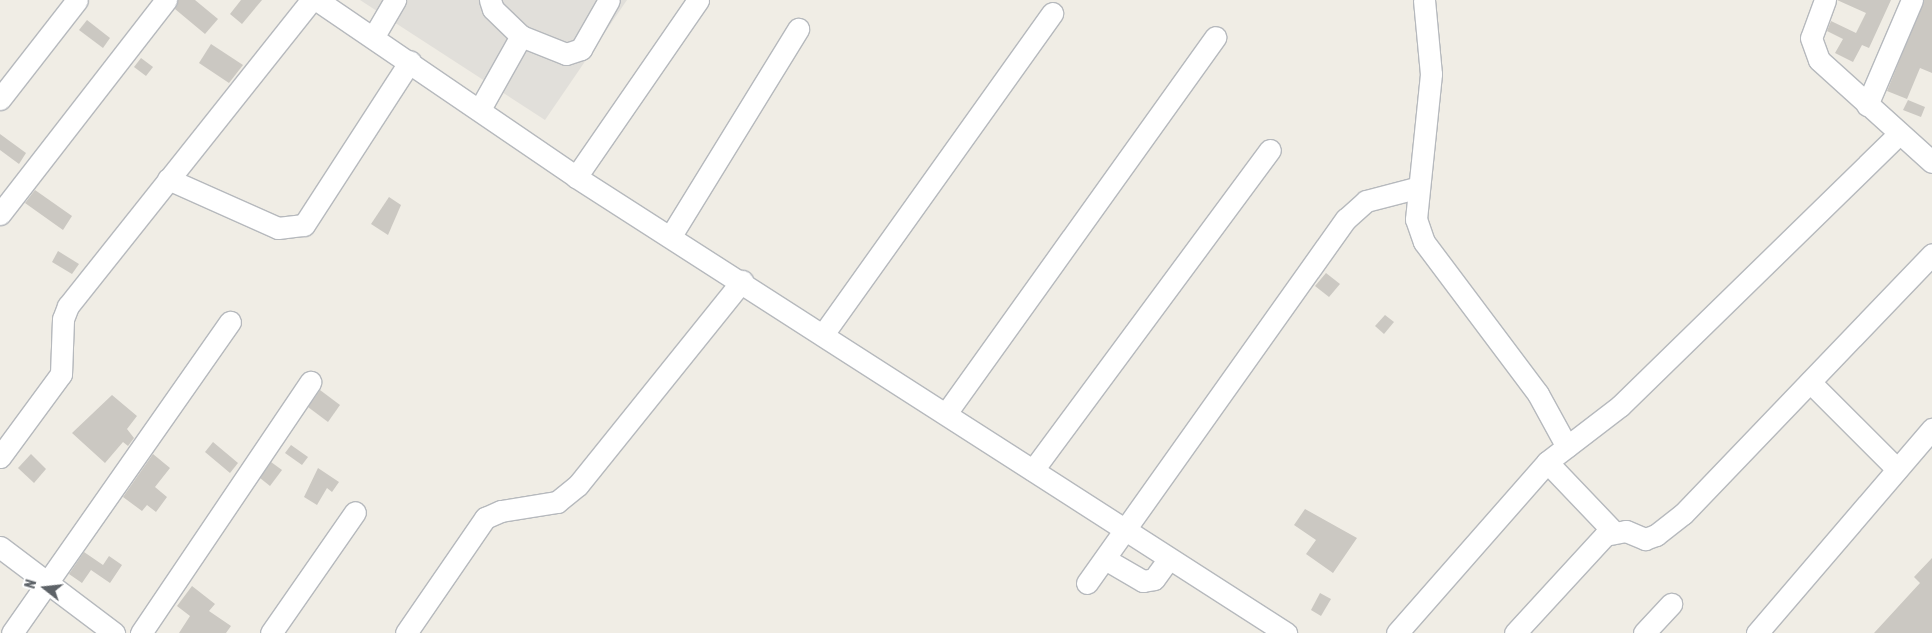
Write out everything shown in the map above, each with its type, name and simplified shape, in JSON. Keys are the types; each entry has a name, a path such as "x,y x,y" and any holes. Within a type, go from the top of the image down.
{"street":[{"path":"0,99 77,0"},
{"path":"0,214 166,0"},
{"path":"0,457 60,374 63,319 68,306 311,0"},
{"path":"316,0 374,36 576,177 672,234 947,412 1168,560 1286,633"},
{"path":"374,36 395,0"},
{"path":"490,0 493,9 521,36 566,54 575,53 609,0"},
{"path":"576,177 698,0"},
{"path":"1424,0 1431,74 1416,188 1416,219 1424,242 1538,394 1567,447"},
{"path":"1825,0 1811,38 1813,49 1819,60 1898,135 1930,155"},
{"path":"1867,105 1912,0"},
{"path":"824,333 1052,13"},
{"path":"672,234 798,29"},
{"path":"480,109 521,36"},
{"path":"947,412 1215,37"},
{"path":"168,179 278,228 304,225 410,61"},
{"path":"1397,633 1547,462 1620,406 1898,135"},
{"path":"1033,470 1270,150"},
{"path":"1087,583 1127,532 1346,219 1366,201 1416,188"},
{"path":"1547,462 1613,531 1645,539 1656,536 1810,382 1932,254"},
{"path":"406,633 485,518 501,511 557,502 578,485 742,281"},
{"path":"12,633 230,322"},
{"path":"141,633 310,382"},
{"path":"1810,382 1897,469"},
{"path":"1757,633 1932,429"},
{"path":"271,633 355,512"},
{"path":"1515,633 1613,531"},
{"path":"0,547 114,633"},
{"path":"1105,560 1143,581 1154,579 1168,560"},
{"path":"1644,633 1671,604"}],"shaded area":[{"path":"360,0 627,0 545,120"}],"building":[{"path":"178,0 195,0 218,19 205,34 175,9"},
{"path":"241,0 262,0 242,24 230,14"},
{"path":"1837,0 1891,0 1869,48 1862,45 1853,62 1835,53 1843,39 1827,31 1831,21 1856,33 1866,13"},
{"path":"1924,0 1932,0 1932,73 1920,68 1907,99 1887,91"},
{"path":"87,20 110,38 103,48 79,30"},
{"path":"211,44 243,65 229,83 199,63"},
{"path":"141,58 153,67 146,76 134,67"},
{"path":"1908,100 1925,107 1921,117 1903,110"},
{"path":"0,134 26,153 19,164 0,150"},
{"path":"35,190 72,216 63,230 25,203"},
{"path":"389,197 401,205 388,235 371,224"},
{"path":"58,251 79,264 72,274 52,262"},
{"path":"1326,273 1340,284 1329,297 1315,286"},
{"path":"1385,315 1394,322 1384,334 1375,326"},
{"path":"320,390 340,405 328,422 308,407"},
{"path":"112,395 137,416 127,429 134,438 128,446 123,442 105,463 72,433"},
{"path":"213,442 238,463 230,473 205,452"},
{"path":"291,445 308,457 302,465 285,453"},
{"path":"31,454 46,469 34,483 18,468"},
{"path":"153,454 170,468 155,487 167,497 156,512 147,505 142,511 123,497"},
{"path":"271,462 282,470 270,486 260,478"},
{"path":"318,468 339,482 332,492 327,488 317,505 304,497"},
{"path":"1305,509 1357,538 1333,573 1306,554 1316,540 1294,525"},
{"path":"84,552 103,565 109,556 122,565 110,583 91,570 82,583 69,574"},
{"path":"1932,558 1932,633 1874,633 1920,583 1914,577"},
{"path":"192,586 215,604 209,611 231,626 226,633 179,633 190,616 177,606"},
{"path":"1320,593 1331,599 1321,616 1311,610"}]}
